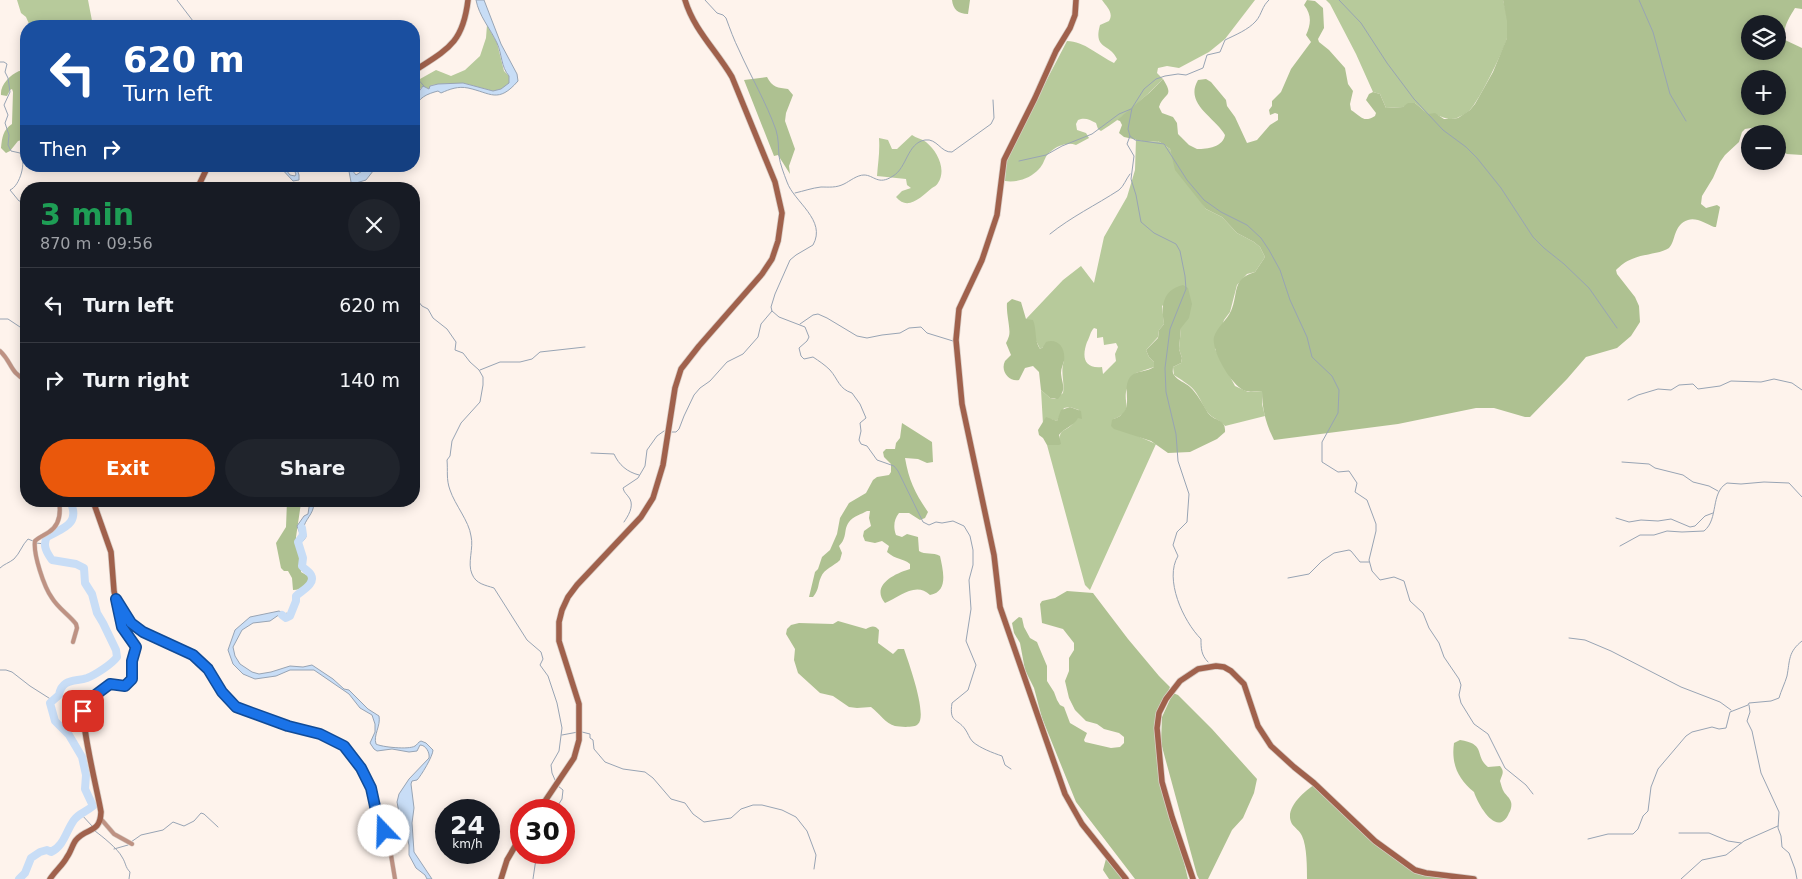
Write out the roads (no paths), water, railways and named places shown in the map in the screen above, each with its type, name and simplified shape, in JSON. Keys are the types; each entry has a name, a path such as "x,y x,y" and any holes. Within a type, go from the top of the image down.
{"street":[{"path":"420,66 456,39 461,31 466,15 468,0"},
{"path":"546,799 574,758 579,740 579,704 559,641 559,622 562,610 577,585 641,518 653,498 663,465 675,388 681,369 698,346 762,274 772,258 780,228 782,213 775,182 732,77 698,30 689,15 684,0"},
{"path":"1076,0 1075,15 1070,28 1056,51 1004,160 997,214 982,260 959,308 956,340 962,404 994,555 997,595 1000,607 1065,794 1082,824 1126,879"},
{"path":"0,351 7,358 14,372 20,376"},
{"path":"60,507 61,514 53,529 34,543 46,586 52,598 76,624 77,628 73,642"},
{"path":"50,879 56,869 67,858 75,840 94,829 100,819 101,812 84,724 83,711 86,702 110,684 125,686 132,679 132,661 136,647 122,627 116,599 111,552 95,507"},
{"path":"116,599 131,623 143,632 193,655 208,669 222,692 236,707 288,726 325,736 344,746 361,768 371,788 376,811 390,849 395,879"},
{"path":"1194,879 1162,782 1157,728 1160,713 1166,699 1180,681 1198,668 1216,666 1224,667 1231,671 1244,684 1258,726 1271,746 1314,782 1375,841 1419,872 1474,879"},
{"path":"100,819 114,834 132,844"},
{"path":"501,879 510,855"}],"water":[{"path":"476,0 484,0 501,44 517,74 518,81 499,95 464,87 454,88 441,93 438,91 430,93 420,100 420,90 423,86 429,89 430,86 438,84 463,83 493,91 501,89 509,83 509,76 504,69 499,47 477,6"},
{"path":"285,172 295,176 295,172 298,172 299,180 293,181"},
{"path":"349,172 354,172 356,175 361,172 372,172 366,180 351,182"},
{"path":"309,507 313,507 304,526 306,537 303,541 297,526 304,516 308,514"},
{"path":"279,611 287,613 291,618 287,619 280,614 270,621 253,623 242,630 233,647 235,656 240,664 259,674 290,666 303,667 312,665 344,689 349,690 368,709 379,716 375,737 376,744 407,748 415,746 421,741 433,750 429,761 421,774 411,784 414,808 412,823 414,852 432,879 427,879 416,868 409,855 409,845 397,802 399,794 409,779 429,758 426,748 420,745 417,751 409,752 392,749 377,751 374,749 370,743 375,732 372,715 360,708 349,694 314,670 290,670 276,676 255,679 243,674 233,664 228,650 235,630 250,617"}],"waterway":[{"path":"177,0 192,20"},
{"path":"672,432 676,432 679,429 694,395 700,388 710,381 727,362 743,354 758,337 761,324 772,311 771,307 775,294 790,260 813,245 816,236 816,227 813,219 787,182 782,169 776,130 768,109 735,42 726,18 717,13 705,0"},
{"path":"1208,662 1201,648 1201,639 1182,611 1174,588 1173,576 1174,565 1178,556 1173,545 1177,532 1187,522 1189,494 1178,461 1176,434 1166,392 1165,368 1170,329 1186,289 1185,276 1180,251 1176,244 1154,233 1141,222 1131,179 1134,156 1127,144 1130,136 1128,129 1132,108 1144,89 1156,79 1178,74 1186,75 1203,68 1207,55 1220,52 1225,40 1253,24 1269,0"},
{"path":"1339,0 1361,23 1387,63 1414,99 1443,130 1477,158 1501,188 1533,237 1589,288 1617,328"},
{"path":"1639,0 1653,32 1670,94 1686,121"},
{"path":"0,62 7,64 5,72 10,92 4,105 8,115 5,123 9,135 8,145 11,151 20,153"},
{"path":"420,82 424,86"},
{"path":"795,193 818,187 838,186 861,175 868,175 880,180 888,179 898,172 914,146 925,140 933,141 948,152 952,152 991,124 994,118 993,100"},
{"path":"1019,161 1046,155 1062,146 1092,134 1119,114 1131,109"},
{"path":"1130,136 1135,140 1164,144 1187,180 1204,200 1221,212 1247,225 1261,238 1269,250 1280,270 1290,300 1307,337 1312,357 1332,376 1339,390 1338,413 1322,442 1322,462 1338,472 1349,471 1357,483 1355,492 1367,500 1376,524 1369,560 1372,571 1380,580 1394,577 1404,581 1410,601 1423,613 1429,628 1439,643 1444,657 1459,679 1461,703 1474,724 1488,734 1505,768 1526,785 1533,794"},
{"path":"20,201 10,190 17,184 21,172"},
{"path":"1050,234 1119,190 1130,174"},
{"path":"420,304 428,309 433,318 447,329 456,342 455,350 463,353 483,377 480,402 461,423 452,441 450,456 447,460 448,482 452,496 470,530 472,541 470,565 474,577 481,584 494,588 527,640 541,652 543,659 540,665 548,676 557,703 562,728 559,751 551,765 555,780"},
{"path":"772,311 779,317 805,327 809,337 799,348 801,356 804,359 813,357 822,363 830,370 841,386 852,393 860,404 866,418 860,423 859,440 861,444 867,446 877,460 894,466 898,471 923,522 929,525 936,522 953,521 964,526 970,536 973,550 973,565 969,580 971,609 966,641 976,665 968,690 952,703 951,709 954,719 965,729 970,739 983,748 1002,756 1005,765 1011,769"},
{"path":"800,324 813,315 818,314 857,336 867,338 900,333 909,328 921,327 927,333 953,341"},
{"path":"0,319 8,319 20,327"},
{"path":"480,370 500,362 520,362 532,359 540,352 585,347"},
{"path":"1628,400 1658,389 1671,390 1679,385 1693,384 1698,389 1720,386 1731,381 1761,382 1774,379 1792,383 1802,390"},
{"path":"624,522 630,511 631,502 623,488 638,478 645,466 647,450 657,436 664,431"},
{"path":"591,453 614,454 624,468 639,475"},
{"path":"1622,462 1649,464 1655,468 1683,475 1693,482 1709,486 1718,491"},
{"path":"1620,546 1640,535 1654,535 1667,531 1704,531 1712,520 1718,493 1727,483 1789,483 1802,497"},
{"path":"19,879 25,873 31,858 40,852 47,850 51,852 59,846 76,818 93,806 85,789 86,775 82,757 69,735 55,721 50,703 59,695 66,683 90,677 117,657 116,650 97,613 92,594 85,583 84,568 76,564 52,560 46,549 47,537 64,528 72,520 72,507"},
{"path":"1616,518 1629,522 1671,519 1690,527 1695,526 1705,516 1713,513"},
{"path":"282,615 286,618 290,616 296,596 310,584 312,578 302,566 303,558 298,542 303,535 302,528"},
{"path":"0,568 14,559 28,539 33,541"},
{"path":"36,543 45,544"},
{"path":"1288,578 1309,574 1322,561 1334,553 1349,550 1360,562 1369,562"},
{"path":"1569,638 1585,640 1611,651 1681,687 1720,702 1731,710"},
{"path":"1588,839 1608,834 1633,834 1648,811 1651,787 1658,769 1686,736 1692,732 1712,727 1726,728 1730,712 1749,703 1771,701 1779,698 1787,676 1792,653 1802,641"},
{"path":"0,670 12,672 52,700"},
{"path":"1749,705 1750,712 1747,721 1752,731 1761,773 1779,812 1778,828 1782,847 1789,853 1797,879"},
{"path":"562,735 578,732"},
{"path":"582,732 590,734 594,749 605,762 623,769 645,772 653,778 671,799 685,803 693,814 704,822 731,818 741,809 753,805 762,805 782,810 796,817 807,831 816,855 814,869"},
{"path":"558,786 563,790 562,799"},
{"path":"131,842 141,835 163,830 173,822 184,826 194,821 201,813 218,827"},
{"path":"81,814 92,826"},
{"path":"1681,879 1702,860 1726,855 1744,841 1778,826"},
{"path":"95,831 120,854 130,872 129,879"},
{"path":"1679,833 1709,833 1728,841 1741,843"},
{"path":"114,849 128,845"},
{"path":"533,879 535,864"}]}
